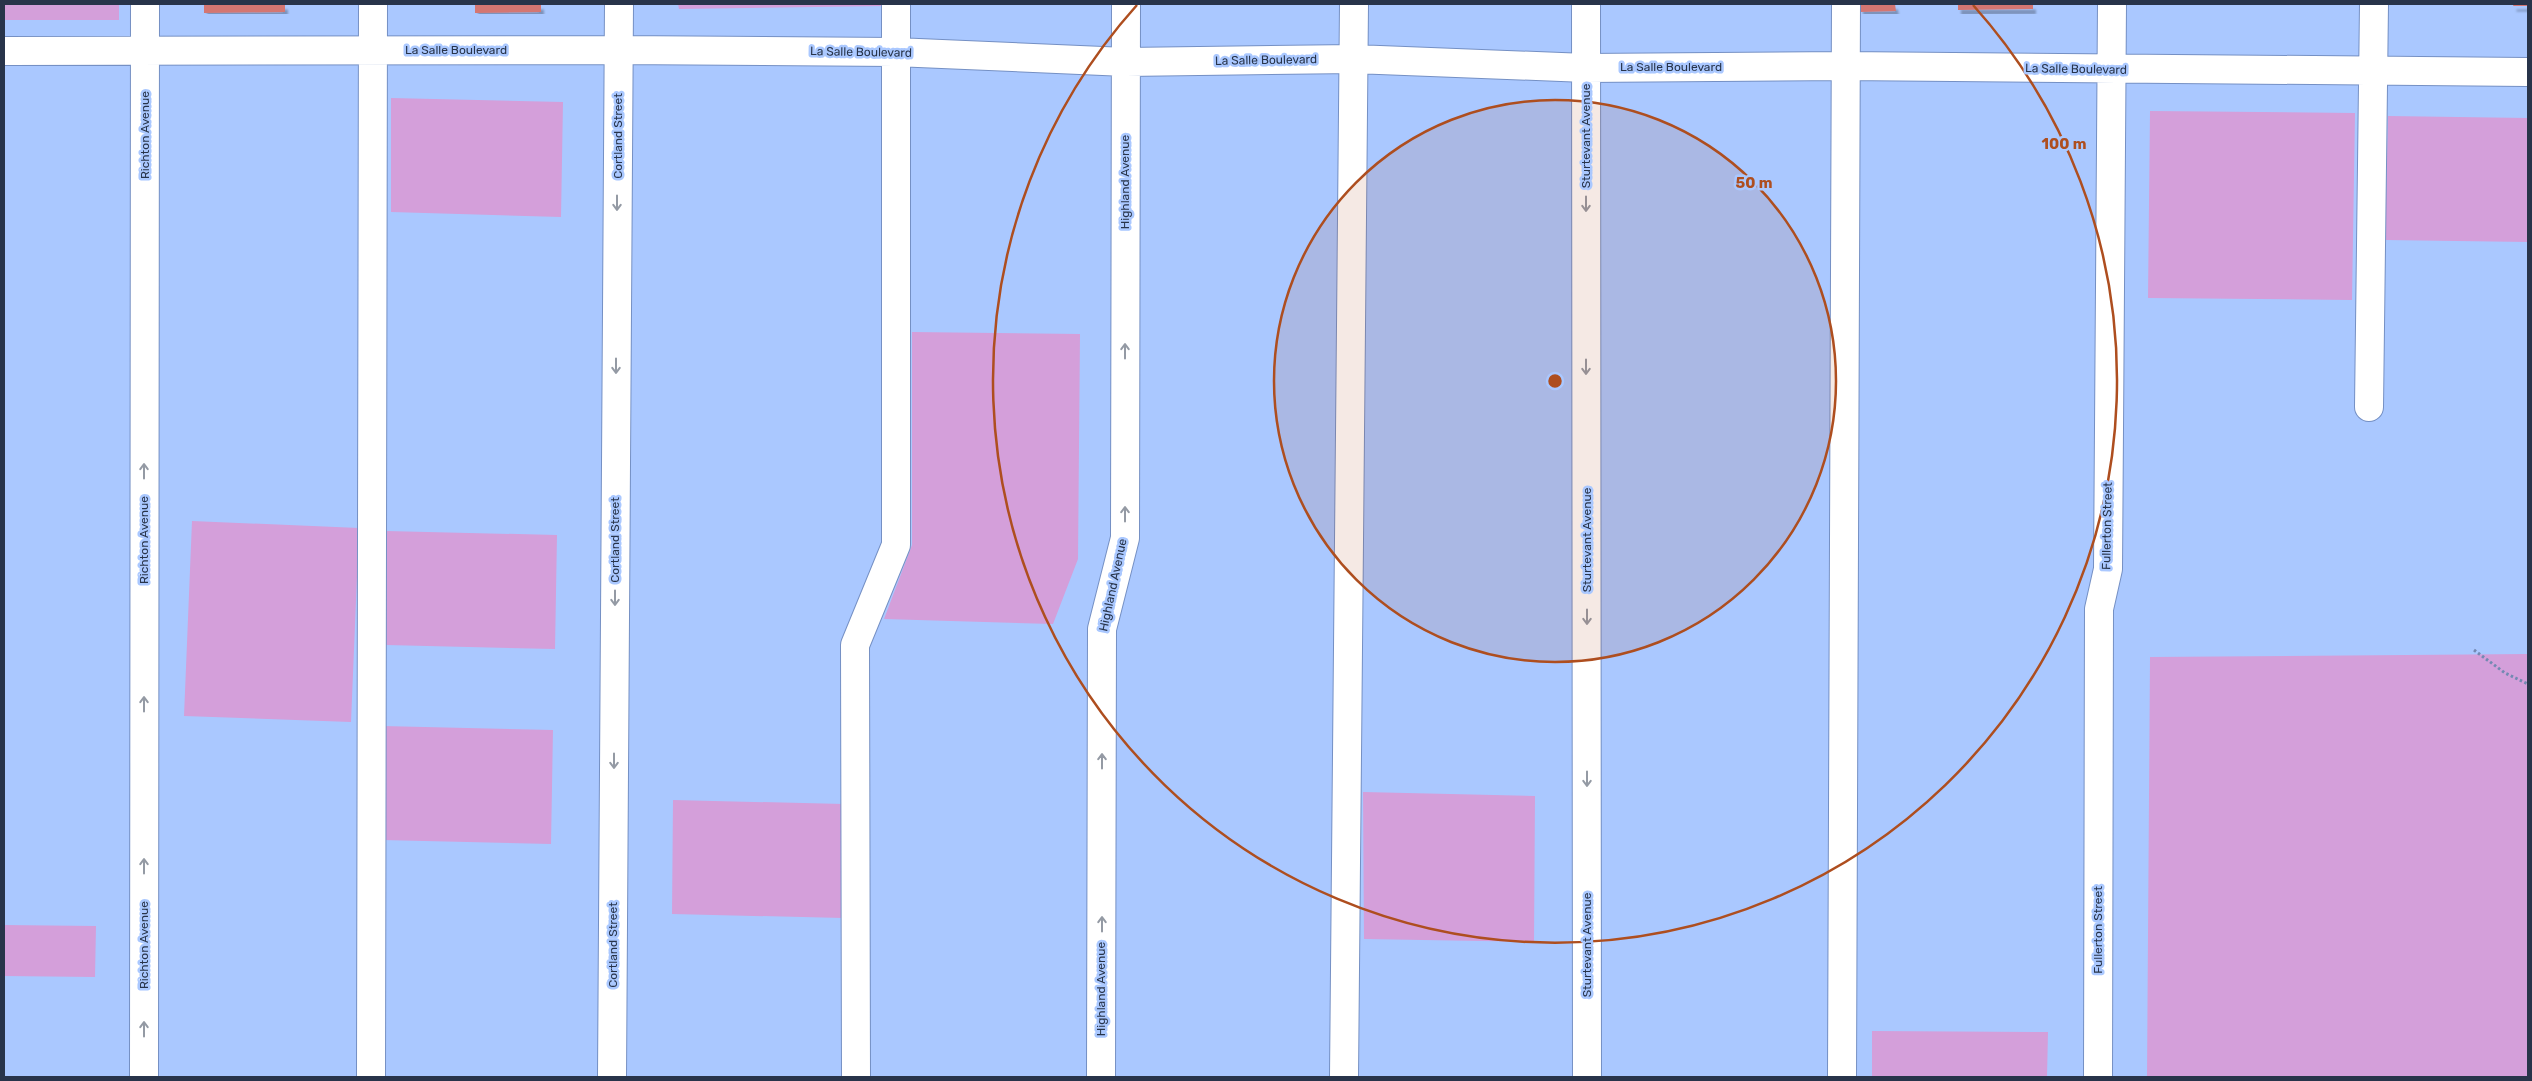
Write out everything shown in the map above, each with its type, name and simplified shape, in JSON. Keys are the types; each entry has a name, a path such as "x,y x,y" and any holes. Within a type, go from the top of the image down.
{"street":[{"name":"Richton Avenue","path":"144,1077 145,4"},
{"path":"371,1077 373,4"},
{"name":"Cortland Street","path":"612,1077 618,4"},
{"path":"856,1077 855,644 896,545 896,4"},
{"name":"Highland Avenue","path":"1101,1077 1102,629 1125,538 1126,4"},
{"path":"1344,1077 1354,4"},
{"name":"Sturtevant Avenue","path":"1586,4 1587,1077"},
{"path":"1842,1077 1846,4"},
{"name":"Fullerton Street","path":"2098,1077 2099,609 2108,569 2112,4"},
{"path":"2369,407 2374,4"},
{"name":"La Salle Boulevard","path":"4,51 618,50 896,52 1126,62 1354,59 1586,68 1845,66 2112,70 2528,72"}],"path":[{"path":"2474,650 2505,673 2528,684"}],"shaded area":[{"path":"4,4 119,4 119,20 4,20"},
{"path":"678,4 886,4 886,6 679,9"},
{"path":"391,98 563,102 561,217 391,212"},
{"path":"2150,111 2355,113 2352,300 2148,298"},
{"path":"2388,116 2528,118 2528,242 2385,240"},
{"path":"912,332 1080,334 1078,559 1053,624 884,619 912,545"},
{"path":"192,521 359,528 351,722 184,716"},
{"path":"386,531 557,535 555,649 386,645"},
{"path":"2528,654 2528,1077 2147,1077 2150,657"},
{"path":"382,726 553,730 551,844 382,840"},
{"path":"1363,792 1535,796 1534,942 1364,939"},
{"path":"673,800 844,804 843,918 672,914"},
{"path":"4,925 96,926 95,977 4,976"},
{"path":"1872,1031 2048,1032 2047,1077 1872,1077"}],"building":[{"path":"204,4 285,4 285,12 204,13"},
{"path":"475,4 541,4 541,12 475,13"},
{"path":"1860,4 1895,4 1896,11 1860,12"},
{"path":"1958,4 2033,4 2033,9 1958,10"},
{"path":"2514,4 2528,4 2528,6 2513,6"}]}
